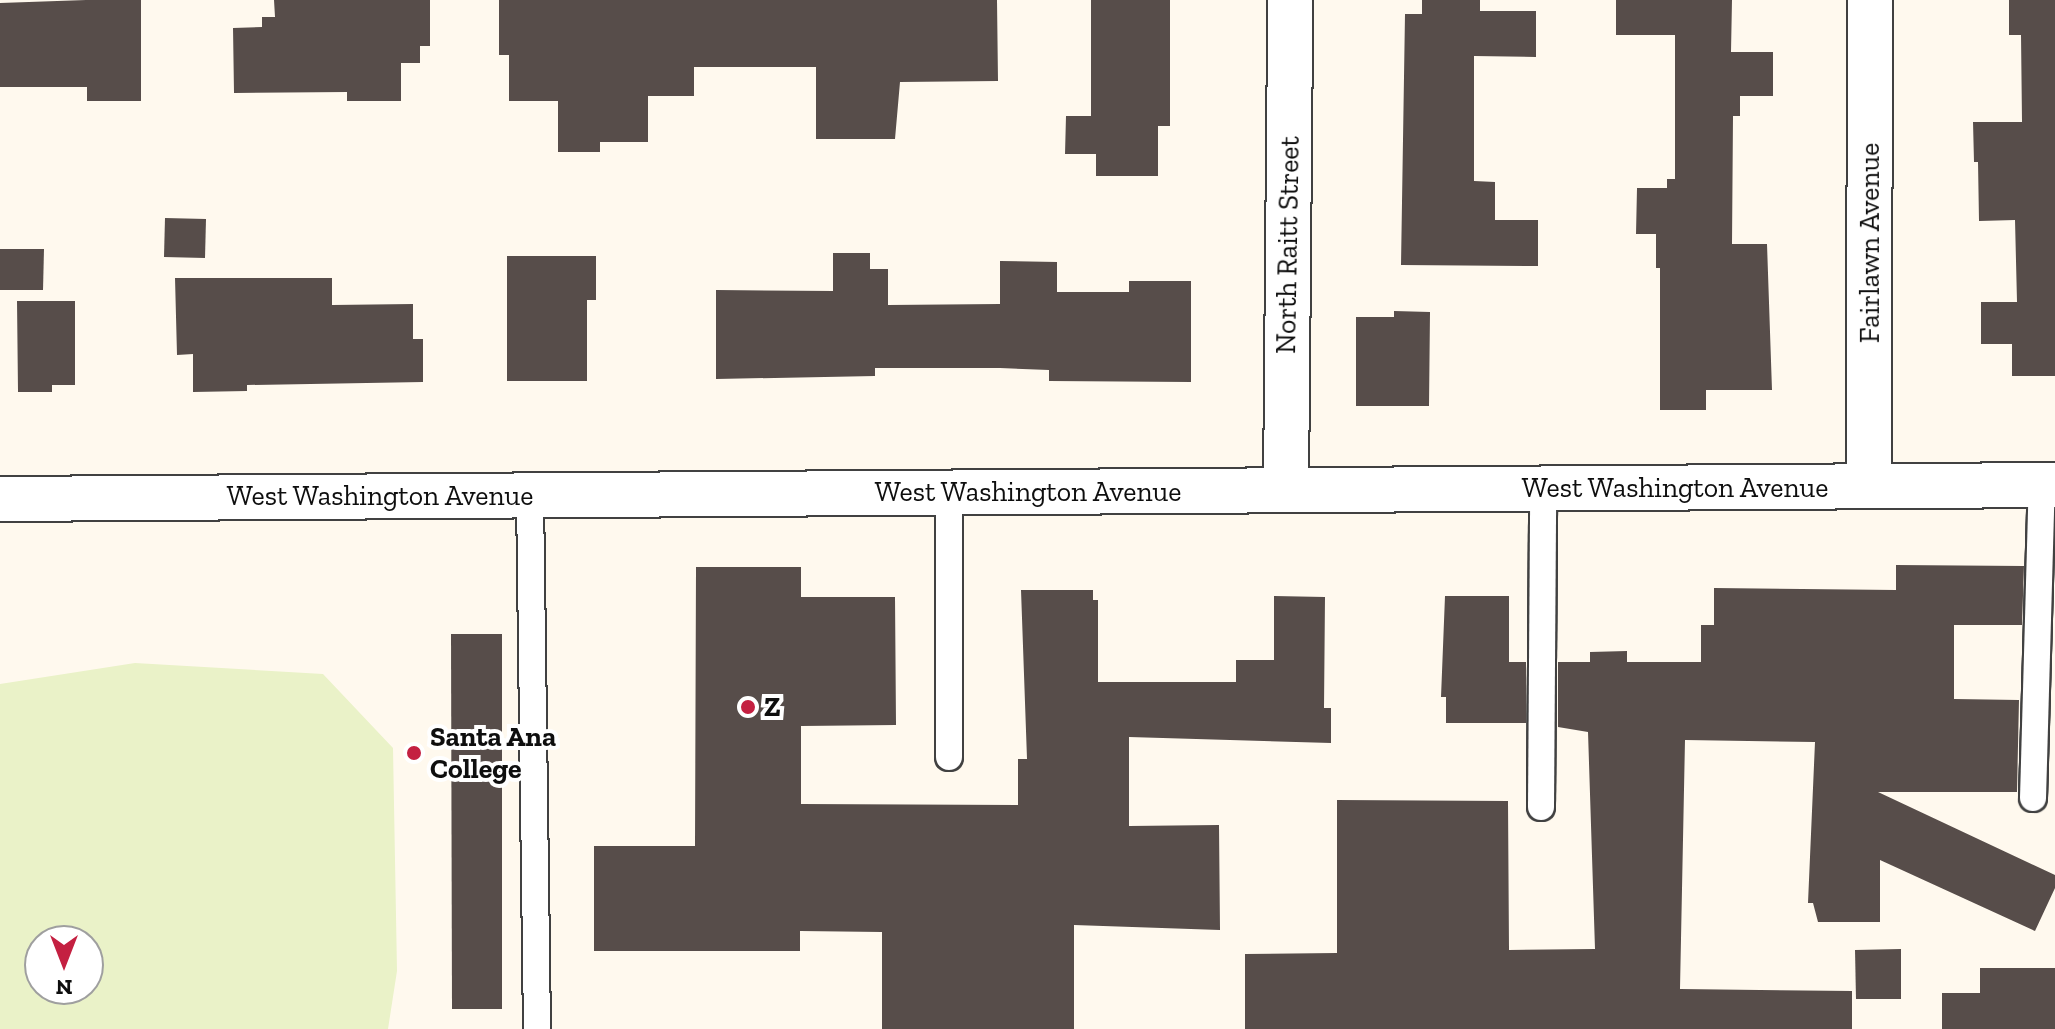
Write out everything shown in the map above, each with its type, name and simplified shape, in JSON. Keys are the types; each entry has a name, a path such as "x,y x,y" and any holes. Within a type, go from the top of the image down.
{"street":[{"name":"North Raitt Street","path":"1286,490 1290,0"},
{"name":"Fairlawn Avenue","path":"1869,486 1870,0"},
{"name":"West Washington Avenue","path":"0,499 2049,485"}],"lane":[{"path":"2033,798 2049,485"},
{"path":"1541,807 1543,489"},
{"path":"949,492 949,757"},
{"path":"530,495 537,1029"}],"green space":[{"path":"135,663 323,674 393,748 397,971 388,1029 0,1029 0,684"}],"building":[{"path":"141,0 141,101 87,101 87,87 0,87 0,3"},
{"path":"274,0 430,0 430,46 420,46 420,63 401,63 401,101 347,101 347,92 234,93 233,28 262,27 262,17 275,17"},
{"path":"499,0 997,0 998,81 900,82 895,139 816,139 816,67 694,67 694,96 648,96 648,142 600,142 600,152 558,152 558,101 509,101 509,55 499,55"},
{"path":"1091,0 1170,0 1170,126 1158,126 1158,176 1096,176 1096,154 1065,154 1066,116 1091,116"},
{"path":"1422,0 1480,0 1480,11 1536,11 1536,57 1474,56 1474,181 1495,182 1495,220 1538,220 1538,266 1401,265 1405,14 1422,14"},
{"path":"1616,0 1732,0 1731,52 1773,52 1773,96 1740,96 1740,116 1733,116 1732,244 1767,244 1772,390 1706,390 1706,410 1660,410 1660,268 1656,268 1656,234 1636,234 1637,188 1667,188 1667,179 1675,179 1675,35 1616,35"},
{"path":"2009,0 2055,0 2055,376 2012,376 2012,344 1981,344 1981,302 2017,302 2015,220 1979,221 1978,162 1974,162 1973,122 2022,122 2021,35 2009,35"},
{"path":"165,218 206,219 205,258 164,257"},
{"path":"0,249 44,249 43,290 0,290"},
{"path":"833,253 870,253 870,269 888,269 888,305 1000,304 1000,261 1057,262 1057,292 1129,292 1129,281 1191,281 1191,382 1049,381 1049,370 1000,368 875,368 875,376 716,379 716,290 833,291"},
{"path":"507,256 596,256 596,300 587,300 587,381 507,381"},
{"path":"175,278 332,278 332,305 413,304 413,339 423,339 423,382 247,385 247,391 193,392 193,354 177,355"},
{"path":"17,301 75,301 75,385 52,385 52,392 18,392"},
{"path":"1394,311 1430,312 1429,406 1356,406 1356,317 1394,317"},
{"path":"1896,565 2024,566 2022,625 1954,625 1954,699 2019,700 2017,792 1878,792 2055,875 2055,888 2035,931 1880,860 1880,922 1818,922 1813,903 1808,903 1815,742 1685,740 1680,989 1852,991 1852,1029 1245,1029 1245,954 1337,953 1337,800 1508,801 1509,950 1595,949 1588,732 1558,727 1558,662 1590,662 1590,652 1627,651 1627,662 1701,662 1701,625 1714,625 1714,588 1896,590"},
{"path":"696,567 801,567 801,597 895,597 896,725 801,726 801,804 1018,805 1018,759 1027,759 1021,590 1093,590 1093,600 1098,600 1098,682 1236,682 1236,660 1274,660 1274,596 1325,597 1324,708 1331,708 1331,743 1129,737 1129,826 1219,825 1220,930 1074,925 1074,1029 882,1029 882,932 800,931 800,951 594,951 594,846 695,846"},
{"path":"1445,596 1509,596 1509,662 1526,662 1526,723 1446,723 1446,697 1441,697"},
{"path":"451,634 502,634 502,1009 452,1009"},
{"path":"1901,949 1901,999 1856,999 1855,950"},
{"path":"1980,968 2055,968 2055,1029 1942,1029 1942,993 1980,993"}],"place":[{"name":"Z","path":"748,707"},
{"name":"Santa Ana College","path":"414,753"}]}
